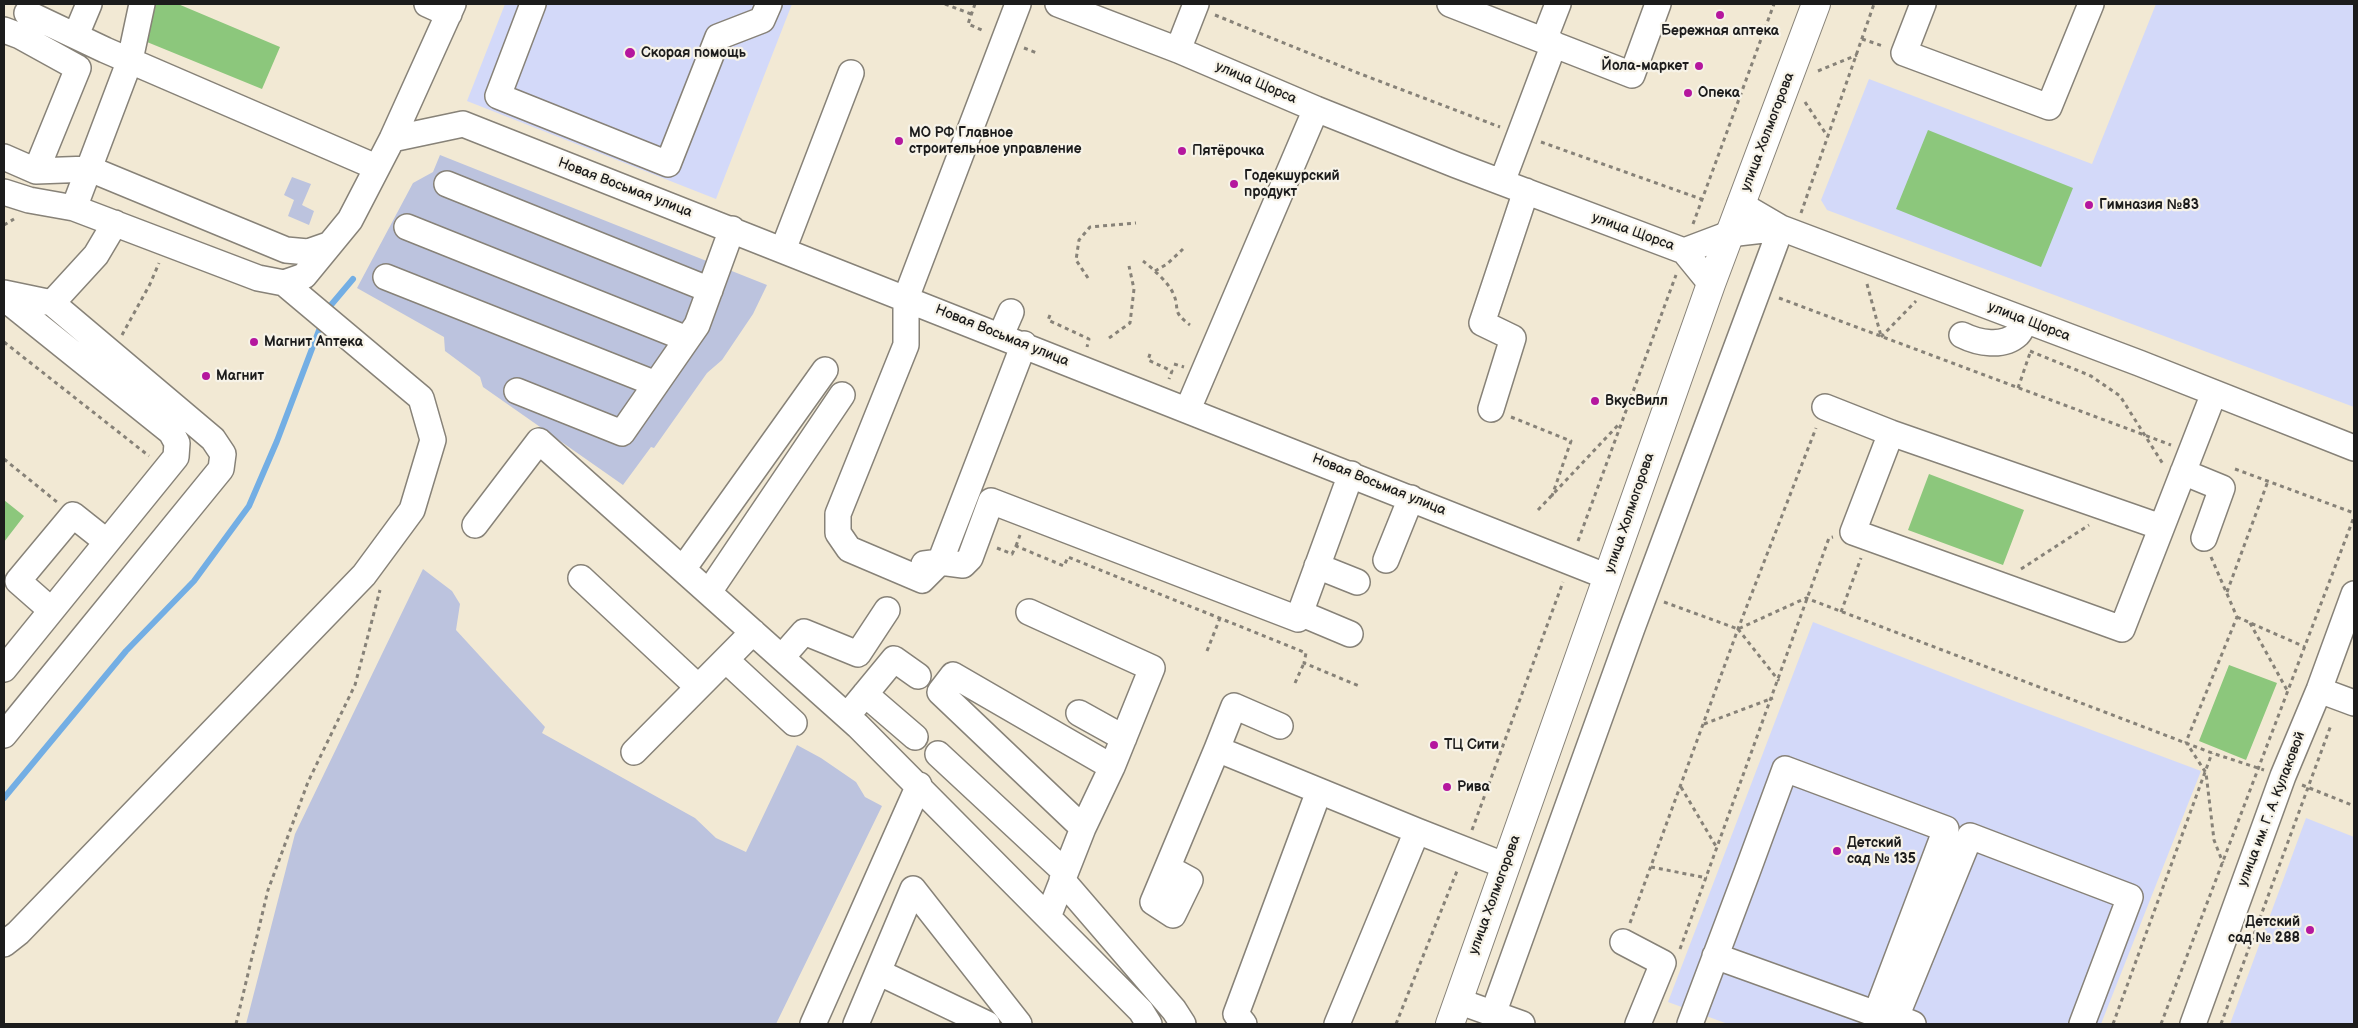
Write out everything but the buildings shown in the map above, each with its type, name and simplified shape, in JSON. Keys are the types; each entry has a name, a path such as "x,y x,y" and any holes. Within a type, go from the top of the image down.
{"main road":[{"name":"улица Холмогорова","path":"1454,1013 1711,284 1816,4"}],"street":[{"path":"76,35 89,4"},
{"path":"74,208 130,60 142,4"},
{"path":"533,4 498,96 668,164 718,37 762,20 770,4"},
{"path":"1011,312 1013,340 995,420 940,562 922,580 849,549 838,533 838,514 908,340 906,298 1018,4"},
{"name":"улица Щорса","path":"1058,4 1178,50 1316,109 1684,251 1729,234 1781,228 2354,448"},
{"path":"1450,4 1493,11 1549,42 1632,75 1658,4"},
{"path":"1502,182 1549,42 1558,4"},
{"path":"1923,4 1904,53 2048,107 2091,4"},
{"path":"1178,50 1196,5"},
{"path":"284,283 304,276 350,220 392,138 443,7"},
{"path":"20,21 76,35 376,168"},
{"path":"20,21 78,68 36,171"},
{"path":"784,250 851,73"},
{"path":"1188,409 1316,109"},
{"name":"Новая Восьмая улица","path":"392,138 464,124 1188,409 1608,577"},
{"path":"4,157 36,171 90,169 286,250 308,252 328,245"},
{"path":"447,184 710,290"},
{"path":"1491,409 1513,338 1482,323 1526,191"},
{"path":"4,192 29,200 74,208 258,278 284,283 422,398 433,440 412,510 364,574 24,927 4,944"},
{"path":"1493,1014 1781,228 1740,204"},
{"path":"52,303 96,255 115,223"},
{"path":"408,227 687,339"},
{"path":"517,391 622,433 697,325 732,229"},
{"path":"1684,251 1711,284"},
{"path":"386,277 656,384"},
{"path":"4,293 52,303 213,439 223,454 221,469 4,734"},
{"path":"4,298 171,432 177,444 176,457 4,669"},
{"path":"1962,335 1975,342 2001,342 2034,324"},
{"path":"683,569 824,370"},
{"path":"1891,433 1861,535 2122,629 2214,393"},
{"path":"709,592 842,395"},
{"path":"1825,407 1891,433 2161,527"},
{"path":"475,525 539,440 848,716 919,785 1141,1011 1149,1024"},
{"path":"2187,462 2222,488 2204,538"},
{"path":"906,567 940,562 963,565 970,558 991,501 1298,619 1351,474"},
{"path":"1386,560 1411,498"},
{"path":"51,610 18,581 73,515 107,542"},
{"path":"1317,566 1357,582"},
{"path":"581,578 698,687"},
{"name":"улица им. Г. А. Кулаковой","path":"2192,1024 2283,776 2338,697 2354,594"},
{"path":"782,657 804,632 858,654 887,610"},
{"path":"1029,612 1152,668 1112,767 1082,828 1048,916"},
{"path":"1300,613 1350,634"},
{"path":"634,752 753,632"},
{"path":"848,716 894,659 918,676"},
{"path":"726,660 794,723"},
{"path":"1082,828 940,692 953,676 1112,767"},
{"path":"865,694 915,737"},
{"path":"1168,868 1234,706 1280,726"},
{"path":"1079,713 1124,738"},
{"path":"1218,749 1416,832 1506,866"},
{"path":"938,754 1064,876 1174,1010 1182,1024"},
{"path":"1690,1024 1715,956 1786,769 1946,828 1876,1014 1715,956"},
{"path":"813,1024 919,785"},
{"path":"1244,1024 1236,1014 1319,791"},
{"path":"1337,1024 1416,832"},
{"path":"1913,1024 1896,1017 1970,836 2130,897 2082,1024"},
{"path":"856,1024 913,889 1019,1024"},
{"path":"1623,942 1663,963 1638,1024"},
{"path":"878,972 987,1024"},
{"path":"1454,1013 1493,1014 1522,1024"}],"path":[{"path":"944,4 971,14"},
{"path":"1396,1024 1465,850 1684,251 1701,199 1774,4"},
{"path":"1802,211 1874,4"},
{"path":"1196,5 1358,73 1519,134 1701,199"},
{"path":"1815,78 1818,69 1857,54"},
{"path":"1808,94 1805,103 1828,137"},
{"path":"1088,278 1076,260 1079,240 1090,227 1136,223"},
{"path":"112,353 150,284 167,243"},
{"path":"1155,271 1183,249"},
{"path":"1143,261 1155,271 1173,293 1179,317 1190,325"},
{"path":"1109,338 1130,323 1134,289 1129,266"},
{"path":"1760,284 1771,296 2145,436 2187,462"},
{"path":"1050,315 1048,320 1089,339 1086,347"},
{"path":"2018,388 2030,351 2034,324"},
{"path":"4,342 149,456 143,463"},
{"path":"2030,351 2091,376 2120,396 2145,436"},
{"path":"1150,354 1148,360 1172,371 1169,380"},
{"path":"1623,942 1738,629 1825,407"},
{"path":"1491,409 1571,441 1552,496"},
{"path":"1538,510 1622,420"},
{"path":"4,459 73,515"},
{"path":"2234,468 2354,513"},
{"path":"2226,593 2268,481"},
{"path":"1997,584 2114,510"},
{"path":"2161,1024 2354,517"},
{"path":"1663,963 1676,959 1779,682 1806,598 1830,538 1861,535 1841,612"},
{"path":"2204,538 2237,617 2306,647"},
{"path":"978,539 1012,554 1016,546 1064,566 1068,557 1306,653 1304,663 1295,683"},
{"path":"236,1024 268,890 308,782 355,685 380,590 364,574"},
{"path":"1738,629 1806,598 2212,753 2283,776 2354,806"},
{"path":"1644,600 1656,599 1738,629 1779,682"},
{"path":"2186,742 2237,617"},
{"path":"1208,651 1220,618"},
{"path":"2250,623 2288,692"},
{"path":"1304,663 1359,686"},
{"path":"2221,1024 2308,788 2338,697"},
{"path":"1703,724 1773,698"},
{"path":"2186,742 2206,773 2214,840 2223,863"},
{"path":"2113,1024 2212,753"},
{"path":"1680,786 1717,848"},
{"path":"1651,867 1707,878"}],"shaded area":[{"name":"Скорая помощь","path":"505,4 792,4 716,199 467,101"},
{"name":"Гимназия №83","path":"2156,4 2354,4 2354,407 1827,210 1821,200 1869,79 2092,164"},
{"path":"440,155 767,285 753,314 722,360 707,373 654,448 651,447 623,485 483,387 480,377 445,351 444,337 357,288 413,183 433,172"},
{"path":"292,177 311,184 302,205 314,211 309,225 288,216 294,200 284,195"},
{"path":"423,569 452,591 460,604 456,630 545,727 542,733 695,818 716,838 746,852 797,745 821,758 856,782 865,797 882,806 776,1024 246,1024 295,834"},
{"path":"1813,622 2009,699 2201,771 2101,1024 1728,1024 1668,1002"},
{"name":"Детский сад № 288","path":"2306,818 2354,837 2354,1024 2230,1024"}],"green space":[{"path":"153,4 178,4 280,47 262,89 147,42"},
{"path":"1928,130 2073,188 2041,267 1896,209"},
{"path":"1929,474 2024,510 2003,565 1908,530"},
{"path":"4,500 24,516 4,542"},
{"path":"2229,665 2277,683 2246,760 2199,741"}],"waterway":[{"path":"331,305 353,279"},
{"path":"4,798 126,651 194,581 249,506 277,441 321,325"}],"place":[{"name":"Бережная аптека","path":"1720,15"},
{"name":"Скорая помощь","path":"630,53"},
{"name":"Йола-маркет","path":"1699,66"},
{"name":"Опека","path":"1688,93"},
{"name":"МО РФ Главное строительное управление","path":"899,141"},
{"name":"Пятёрочка","path":"1182,151"},
{"name":"Годекшурский продукт","path":"1234,184"},
{"name":"Гимназия №83","path":"2089,205"},
{"name":"Магнит Аптека","path":"254,342"},
{"name":"Магнит","path":"206,376"},
{"name":"ВкусВилл","path":"1595,401"},
{"name":"ТЦ Сити","path":"1434,745"},
{"name":"Рива","path":"1447,787"},
{"name":"Детский сад № 135","path":"1837,851"},
{"name":"Детский сад № 288","path":"2310,930"}]}
